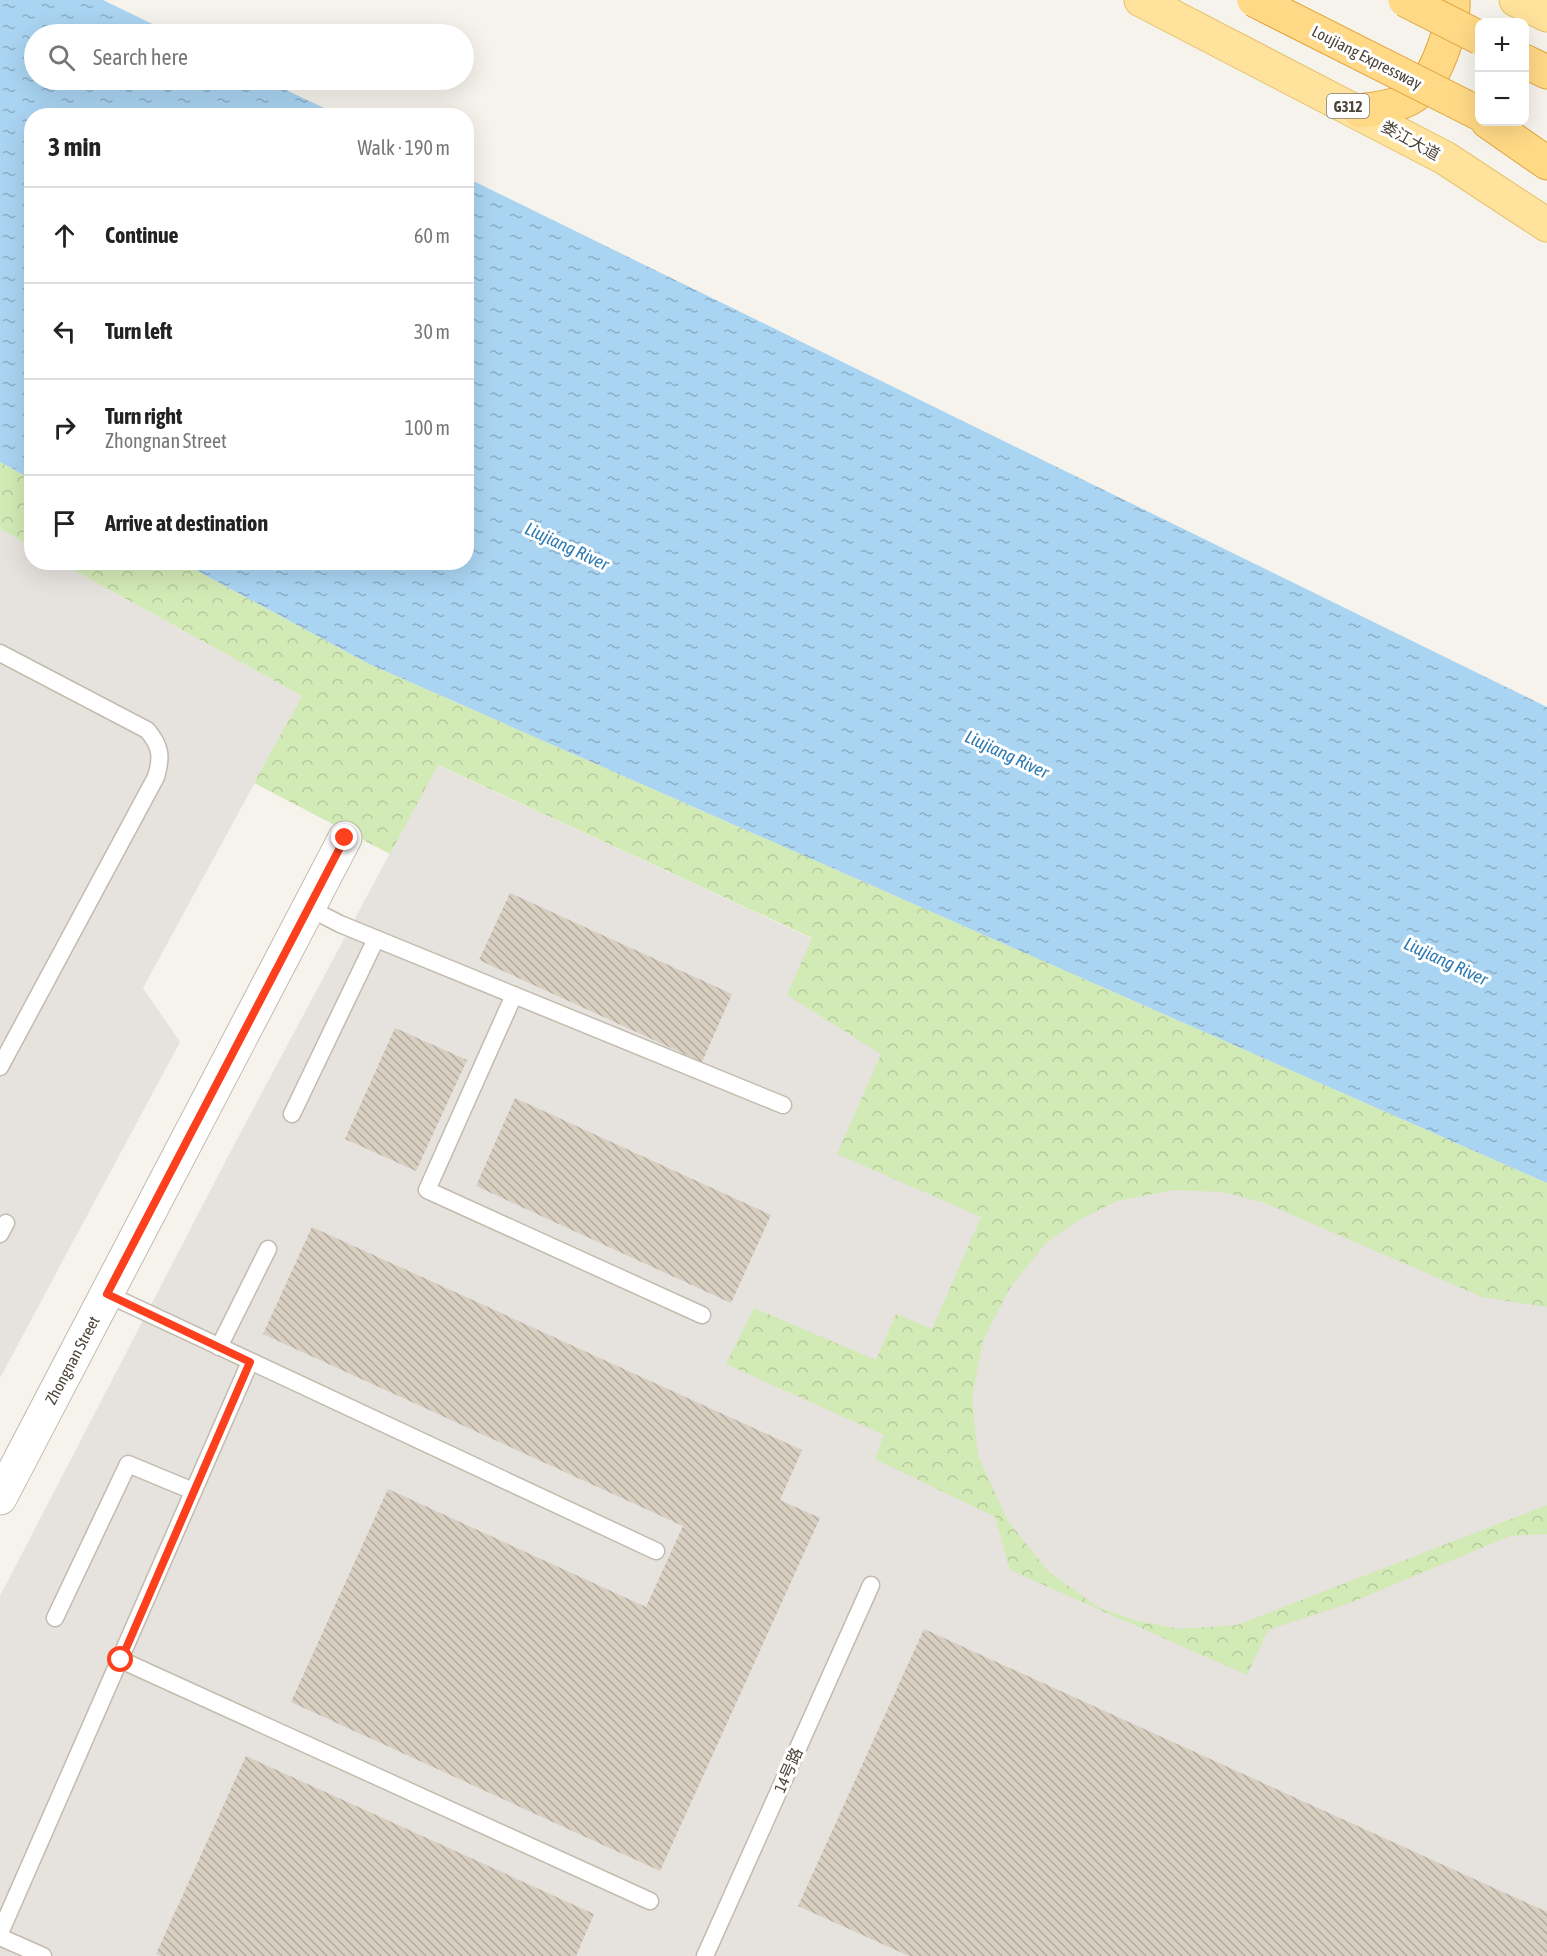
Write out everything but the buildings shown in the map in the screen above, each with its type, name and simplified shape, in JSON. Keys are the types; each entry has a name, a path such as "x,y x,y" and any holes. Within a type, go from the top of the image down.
{"highway":[{"name":"Loujiang Expressway","path":"1254,0 1475,112"},
{"path":"1405,0 1475,36"},
{"path":"1359,111 1391,107 1420,91 1440,57 1454,12 1453,0"},
{"path":"1529,63 1547,72"},
{"path":"1496,126 1547,163"},
{"name":"Loujiang Expressway","path":"1502,126 1547,148"}],"main road":[{"name":"娄江大道","path":"1141,0 1359,111 1445,158 1547,225"},
{"path":"1516,0 1547,15"}],"street":[{"name":"Zhongnan Street","path":"0,1498 345,838"}],"lane":[{"path":"0,653 147,730 158,742 161,760 156,777 0,1067"},
{"path":"309,908 376,939 783,1105"},
{"path":"292,1114 376,939"},
{"path":"514,995 427,1190 702,1315"},
{"path":"219,1347 268,1249"},
{"path":"107,1294 656,1551"},
{"path":"43,1956 0,1935 250,1362"},
{"path":"55,1618 128,1464 193,1491"},
{"name":"14号路","path":"705,1956 870,1585"},
{"path":"121,1660 651,1900"}],"shaded area":[{"path":"0,529 24,542 24,570 74,570 302,696 143,988 180,1042 0,1378"},
{"path":"437,765 1055,1051 1547,1272 1547,1956 0,1956 0,1596 235,1143"}],"green space":[{"path":"0,462 24,475 24,542 0,529"},
{"path":"74,570 196,570 367,663 1547,1183 1547,1307 1482,1297 1262,1202 1222,1192 1175,1190 1117,1201 1079,1220 1046,1243 1010,1288 983,1340 972,1398 978,1456 1008,1521 1048,1571 1098,1607 1134,1620 1178,1629 1237,1625 1547,1505 1547,1534 1510,1536 1347,1604 1268,1630 1247,1675 1010,1570 995,1517 875,1459 884,1435 726,1364 754,1308 876,1360 896,1314 932,1329 981,1217 837,1154 881,1054 787,995 812,938 438,765 390,854 254,783 302,696"}],"water":[{"path":"0,0 103,0 152,24 24,24 24,90 286,90 324,108 24,108 24,475 0,462"},
{"name":"Liujiang River","path":"474,181 1547,707 1547,1183 367,663 196,570 474,570"}],"route":[{"path":"121,1660 250,1362 107,1294 345,838"}]}
